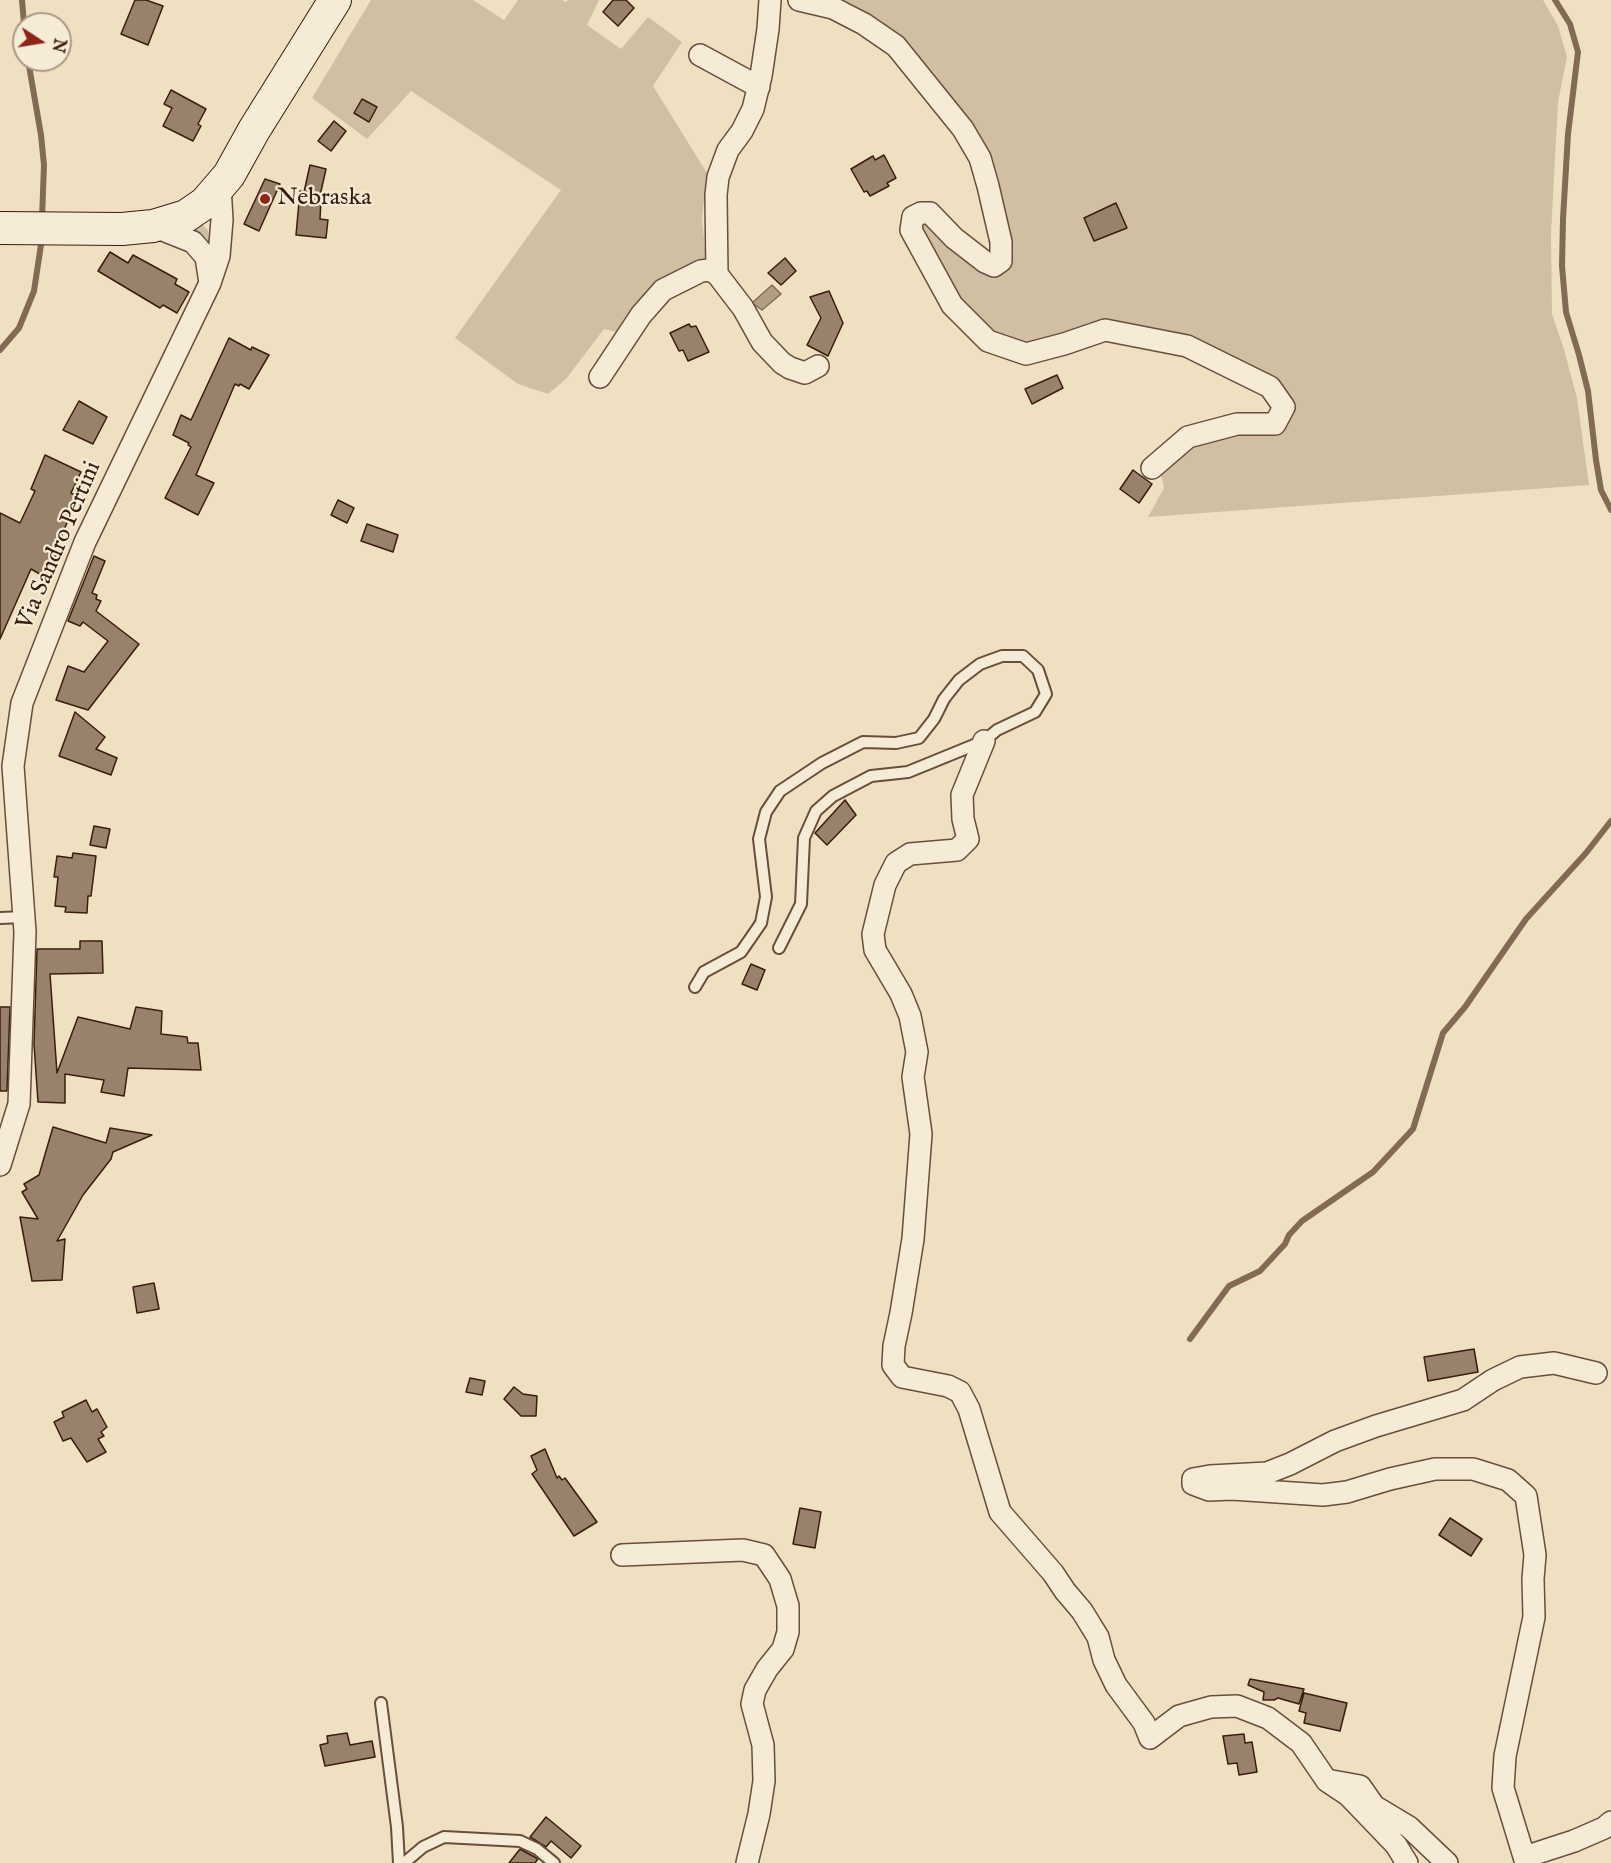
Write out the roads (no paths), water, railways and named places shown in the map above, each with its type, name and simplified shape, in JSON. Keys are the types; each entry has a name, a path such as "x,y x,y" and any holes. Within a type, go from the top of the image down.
{"main road":[{"path":"0,228 122,229 153,226 186,216 205,203 229,175 254,130 335,0"}],"street":[{"path":"717,274 716,195 718,177 728,150 742,131 753,109 759,87 770,0"},
{"path":"799,0 833,9 864,24 896,46 963,129 980,158 1001,242 1001,261 994,266 985,262 954,238 930,213 921,213 913,217 911,230 952,305 988,340 1026,354 1105,330 1187,346 1270,387 1284,407 1275,424 1237,424 1188,437 1152,468"},
{"path":"700,55 759,87"},
{"name":"Via Sandro Pertini","path":"0,1166 19,1104 25,932 13,766 22,703 85,542 210,283 219,256 222,220 220,186"},
{"path":"153,226 194,242 206,257 210,283"},
{"path":"600,377 641,315 663,290 701,271 709,270 717,274 743,308 762,342 782,363 805,373 818,366"},
{"path":"984,741 962,795 963,819 968,838 957,850 910,854 896,863 885,885 873,934 875,950 901,994 910,1016 917,1052 913,1077 921,1134 912,1239 902,1313 894,1346 893,1365 902,1377 948,1386 960,1392 969,1409 1000,1512 1053,1573 1082,1611 1098,1637 1104,1660 1116,1685 1144,1722 1150,1738 1179,1716 1211,1707 1237,1706 1268,1718 1301,1743 1326,1781 1348,1795 1396,1845 1407,1863"},
{"path":"1596,1373 1554,1363 1520,1367 1493,1380 1463,1400 1335,1441 1267,1473 1210,1476 1193,1479 1193,1484 1209,1490 1232,1489 1323,1495 1347,1492 1435,1469 1473,1469 1508,1480 1526,1496 1535,1555 1534,1617 1505,1756 1503,1788 1526,1860 1604,1828 1611,1822"},
{"path":"622,1555 743,1550 764,1555 780,1580 788,1606 788,1632 783,1649 767,1669 755,1690 752,1704 763,1746 764,1781 759,1814 747,1863"},
{"path":"1326,1781 1360,1786 1374,1806 1409,1827 1447,1863"}],"lane":[{"path":"695,987 704,972 741,952 761,923 766,897 759,839 766,812 780,791 822,763 863,742 896,742 919,738 959,680 980,664 1002,656 1023,656 1038,670 1046,694 1035,712 997,730 984,741 908,772 871,776 833,796 816,811 804,838 801,904 779,948"},
{"path":"0,918 24,917"},
{"path":"381,1703 397,1827 399,1863"},
{"path":"404,1863 423,1847 444,1838 520,1841 537,1849 554,1863"}],"waterway":[{"path":"22,0 23,12"},
{"path":"1555,0 1570,24 1578,52 1568,134 1563,219 1562,266 1566,312 1588,391 1601,490 1611,510"},
{"path":"30,72 44,165 42,219"},
{"path":"0,350 19,328 34,291 42,238"},
{"path":"1190,1339 1229,1286 1260,1271 1302,1221 1373,1172 1413,1129 1443,1033 1465,1007 1526,919 1586,853 1611,821"}],"place":[{"name":"Nebraska","path":"265,199"}]}
